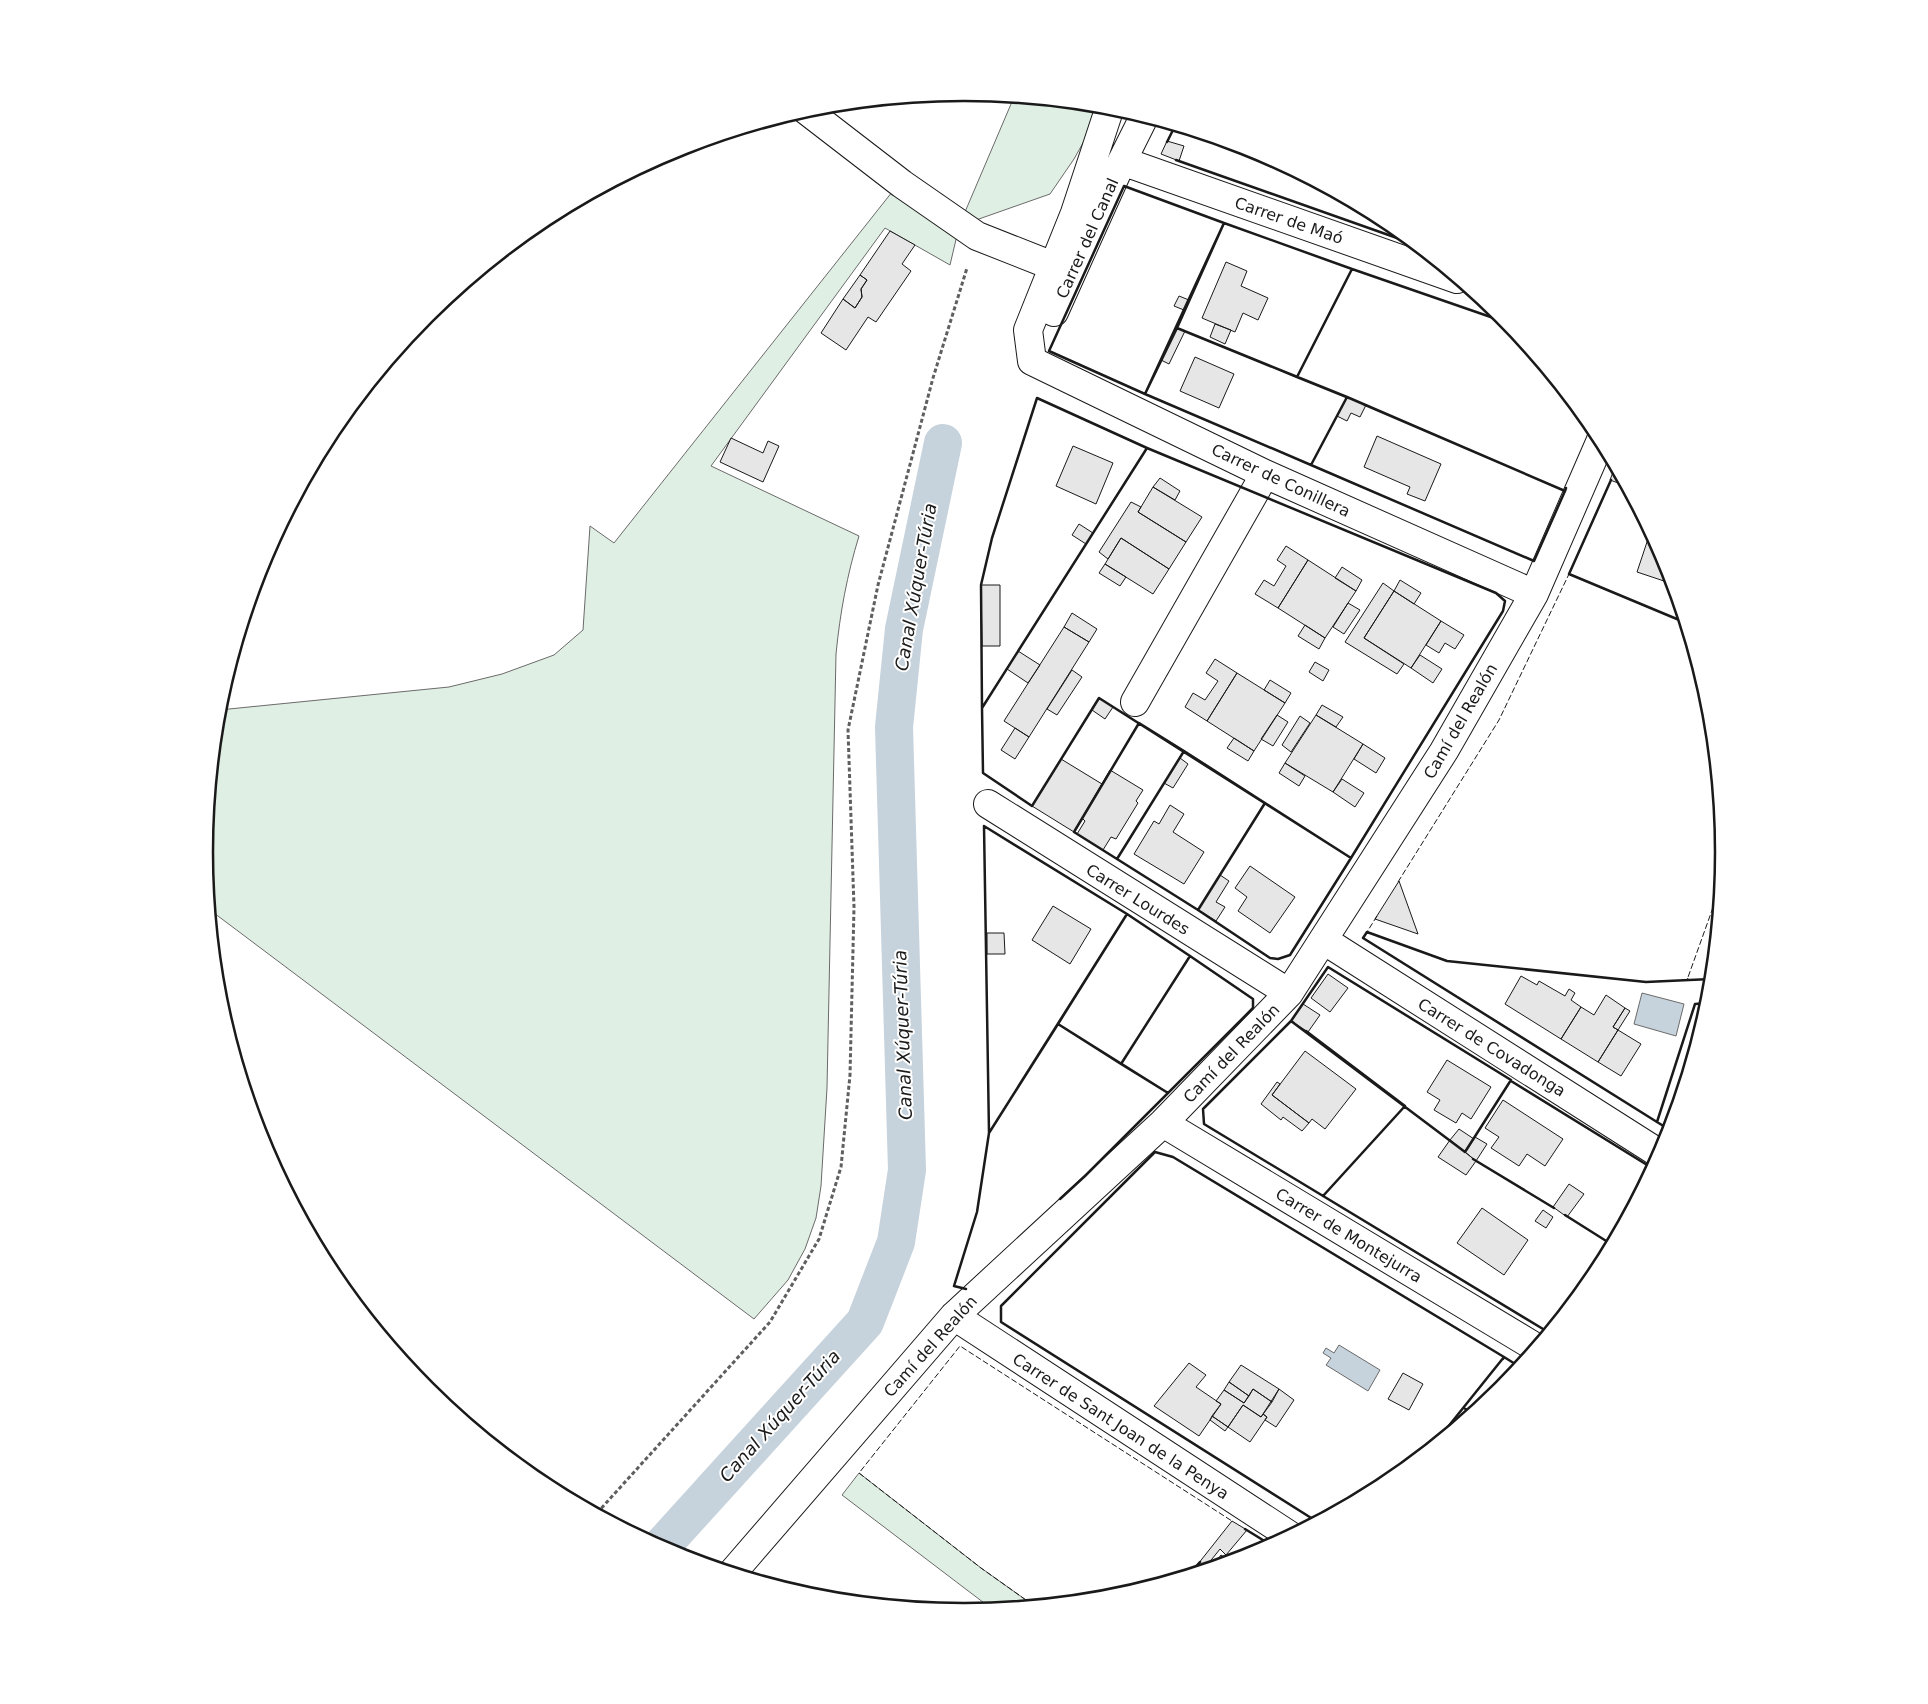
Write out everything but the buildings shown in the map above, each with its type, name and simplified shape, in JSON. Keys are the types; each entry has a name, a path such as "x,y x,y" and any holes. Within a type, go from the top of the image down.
{"street":[{"path":"1032,361 1028,330 1074,212 1107,116"},
{"path":"815,117 902,184 977,236 1053,266"},
{"name":"Carrer del Canal","path":"1032,361 1141,123"},
{"name":"Carrer de Maó","path":"1122,161 1442,274"},
{"name":"Carrer de Conillera","path":"1032,361 1265,474 1534,594"},
{"name":"Camí del Realón","path":"737,1567 954,1316 1163,1123 1289,993 1325,941 1444,751 1534,594 1597,449"},
{"path":"1135,702 1265,474"},
{"name":"Carrer Lourdes","path":"988,804 1289,993"},
{"name":"Carrer de Covadonga","path":"1325,941 1653,1150"},
{"name":"Carrer de Montejurra","path":"1163,1123 1530,1344"},
{"name":"Carrer de Sant Joan de la Penya","path":"954,1316 1283,1531"}],"path":[{"path":"601,1508 770,1322 819,1239 841,1168 850,1075 854,907 848,730 878,584 933,378 977,236"}],"green space":[{"path":"1011,103 1098,114 1074,159 1050,194 959,226"},
{"path":"896,187 958,231 950,265 885,228 711,466 859,536 844,594 836,654 827,1088 821,1186 816,1218 805,1249 788,1280 754,1319 216,915 213,852 215,803 220,754 227,709 449,687 502,674 554,655 583,630 590,526 614,543"},
{"path":"859,1473 981,1568 1026,1600 983,1602 842,1495"}],"shaded area":[{"path":"1642,993 1684,1004 1676,1036 1634,1024"},
{"path":"1339,1345 1380,1370 1368,1391 1326,1365 1331,1358 1323,1353 1326,1348 1334,1353"}],"waterway":[{"name":"Canal Xúquer-Túria","path":"666,1541 865,1322 896,1242 907,1170 894,727 904,629 943,443"}],"fence":[{"path":"1398,882 1499,720 1569,574 1677,619"},
{"path":"1377,916 1367,932 1447,961 1646,982 1687,980 1712,910"},
{"path":"1688,978 1687,980 1703,979"},
{"path":"1026,1600 981,1568 859,1473 960,1346 1232,1521"}],"wall":[{"path":"1167,142 1172,131"},
{"path":"1176,160 1394,237"},
{"path":"1124,186 1224,223 1145,394 1049,351 1124,186"},
{"path":"1224,223 1352,269 1297,377 1177,328 1224,223"},
{"path":"1349,398 1297,377 1352,269 1491,317"},
{"path":"1177,328 1347,397 1311,465 1145,394 1177,328"},
{"path":"1347,397 1565,491 1534,561 1311,465 1347,397"},
{"path":"1037,398 1147,448 982,708 981,585 992,538 1037,398"},
{"path":"1363,404 1565,491 1566,488"},
{"path":"1147,448 1496,593 1505,601 1503,611 1351,858 1099,698 1032,806 983,773 982,708 1147,448"},
{"path":"1611,480 1569,574 1677,619"},
{"path":"1139,723 1184,751 1117,859 1074,832 1139,723"},
{"path":"1184,751 1265,803 1198,910 1117,859 1184,751"},
{"path":"1265,803 1351,858 1290,955 1278,959 1270,958 1198,910 1265,803"},
{"path":"984,826 1127,914 989,1133 984,826"},
{"path":"1127,914 1190,956 1121,1064 1058,1024 1127,914"},
{"path":"1699,1004 1695,1004 1657,1122 1363,938 1367,932 1447,961 1646,982 1703,979"},
{"path":"1060,1199 1085,1176 1253,1008 1253,999 1190,956 1121,1064 1168,1093"},
{"path":"1328,967 1511,1080 1465,1152 1291,1021 1328,967"},
{"path":"1294,1023 1291,1021 1203,1109 1204,1124 1543,1329"},
{"path":"966,1289 954,1286 977,1212 989,1133 1058,1024 1168,1093"},
{"path":"1306,1031 1405,1106 1323,1196"},
{"path":"1511,1081 1646,1164"},
{"path":"1657,1122 1663,1126"},
{"path":"1310,1517 1001,1322 1001,1306 1155,1152 1173,1157 1504,1357 1452,1422"},
{"path":"1473,1159 1554,1208"},
{"path":"1565,1215 1606,1241"},
{"path":"1503,1359 1504,1357 1513,1363"},
{"path":"1245,1529 1263,1540"},
{"path":"1197,1565 1200,1562"}]}
